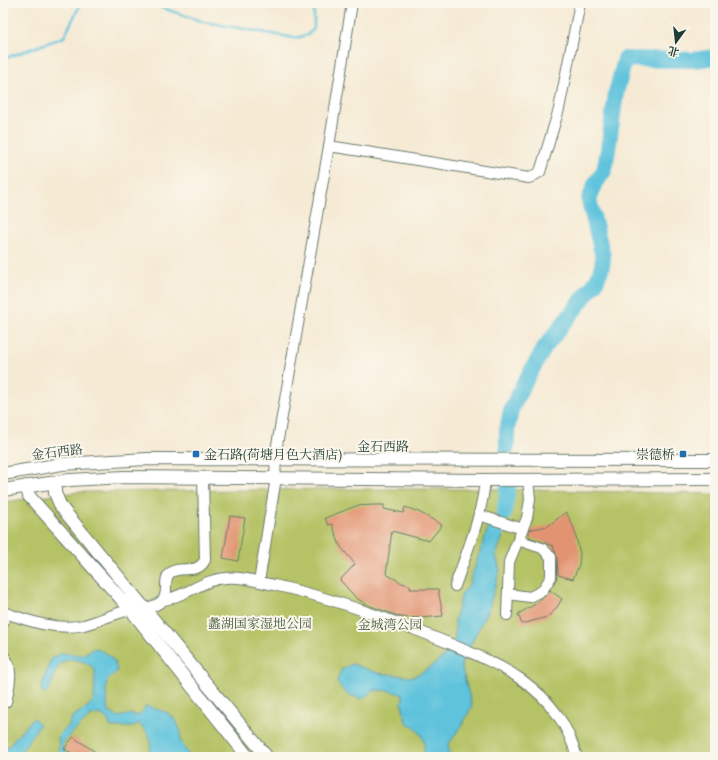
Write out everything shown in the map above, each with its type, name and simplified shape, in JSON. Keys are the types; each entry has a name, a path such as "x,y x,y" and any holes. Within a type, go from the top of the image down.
{"main road":[{"name":"金石西路","path":"3,474 62,464 96,461 715,460"},
{"path":"3,490 26,486 124,477 485,480 715,479"},
{"path":"55,483 55,493 61,507 267,757"},
{"path":"26,486 29,496 131,610 248,757"}],"street":[{"path":"258,582 275,478 276,451 329,146 352,3"},
{"path":"329,146 529,178 540,172 559,110 580,3"},
{"path":"164,600 167,589 166,579 169,574 175,570 196,570 202,566 205,560 203,478"},
{"path":"507,615 509,562 528,518 530,499 528,479"},
{"path":"455,586 479,514 484,493 485,480"},
{"path":"479,514 523,529"},
{"path":"508,594 530,598 542,591 551,577 551,557 542,548 518,540"},
{"path":"4,616 43,625 82,625 131,610 156,606 164,600 177,598 212,580 226,578 247,579 314,594 440,640 501,667 522,680 551,705 560,715 572,739 577,757"},
{"path":"3,655 6,659 11,679 6,702"}],"green space":[{"name":"金城湾公园","path":"500,489 715,494 715,757 3,757 3,502 78,492"}],"water":[{"path":"489,525 506,528 496,555 500,570 489,607 461,665 472,706 462,725 448,745 450,757 424,757 422,736 416,729 406,722 402,704 403,695 391,691 374,690 362,699 354,697 344,691 337,681 341,670 352,664 378,673 413,677 429,668 443,657 455,638 455,619 462,593 468,587"},
{"path":"95,648 110,656 116,666 117,671 107,681 106,691 108,711 117,717 133,714 138,716 146,706 166,712 175,719 181,732 180,740 190,757 149,757 150,738 146,731 138,723 134,727 111,727 108,720 101,714 90,716 65,740 62,746 67,757 59,757 58,736 69,725 72,717 86,708 94,700 95,670 78,660 68,660 63,662 55,673 51,685 43,694 41,689 51,658 63,653 82,655"},
{"path":"33,718 40,724 20,753 21,757 3,757 3,748 8,747"}],"building":[{"path":"384,505 384,509 403,513 405,507 419,512 442,525 429,541 392,531 386,574 411,586 410,589 438,589 443,616 421,618 401,617 368,605 356,598 340,580 355,564 340,546 332,524 328,525 325,518 356,506"},
{"path":"566,512 574,528 580,554 579,565 573,579 558,575 557,557 553,546 529,537 529,530 548,526"},
{"path":"230,516 245,518 238,561 223,558"},
{"path":"550,590 562,599 555,610 547,617 522,624 518,614 539,602"},
{"path":"73,737 103,757 73,757 74,754 64,749"}],"waterway":[{"path":"3,59 64,37 81,3"},
{"path":"148,3 204,22 295,38 307,35 314,29 314,3"},
{"path":"507,447 507,430 511,410 522,387 545,347 596,282 602,267 603,257 589,200 595,184 604,171 616,93 625,59 694,60 715,57"},
{"path":"504,514 508,488"}],"place":[{"name":"金石路(荷塘月色大酒店)","path":"196,454"},
{"name":"崇德桥","path":"683,454"}],"park label":[{"name":"蠡湖国家湿地公园","path":"260,623"}]}
